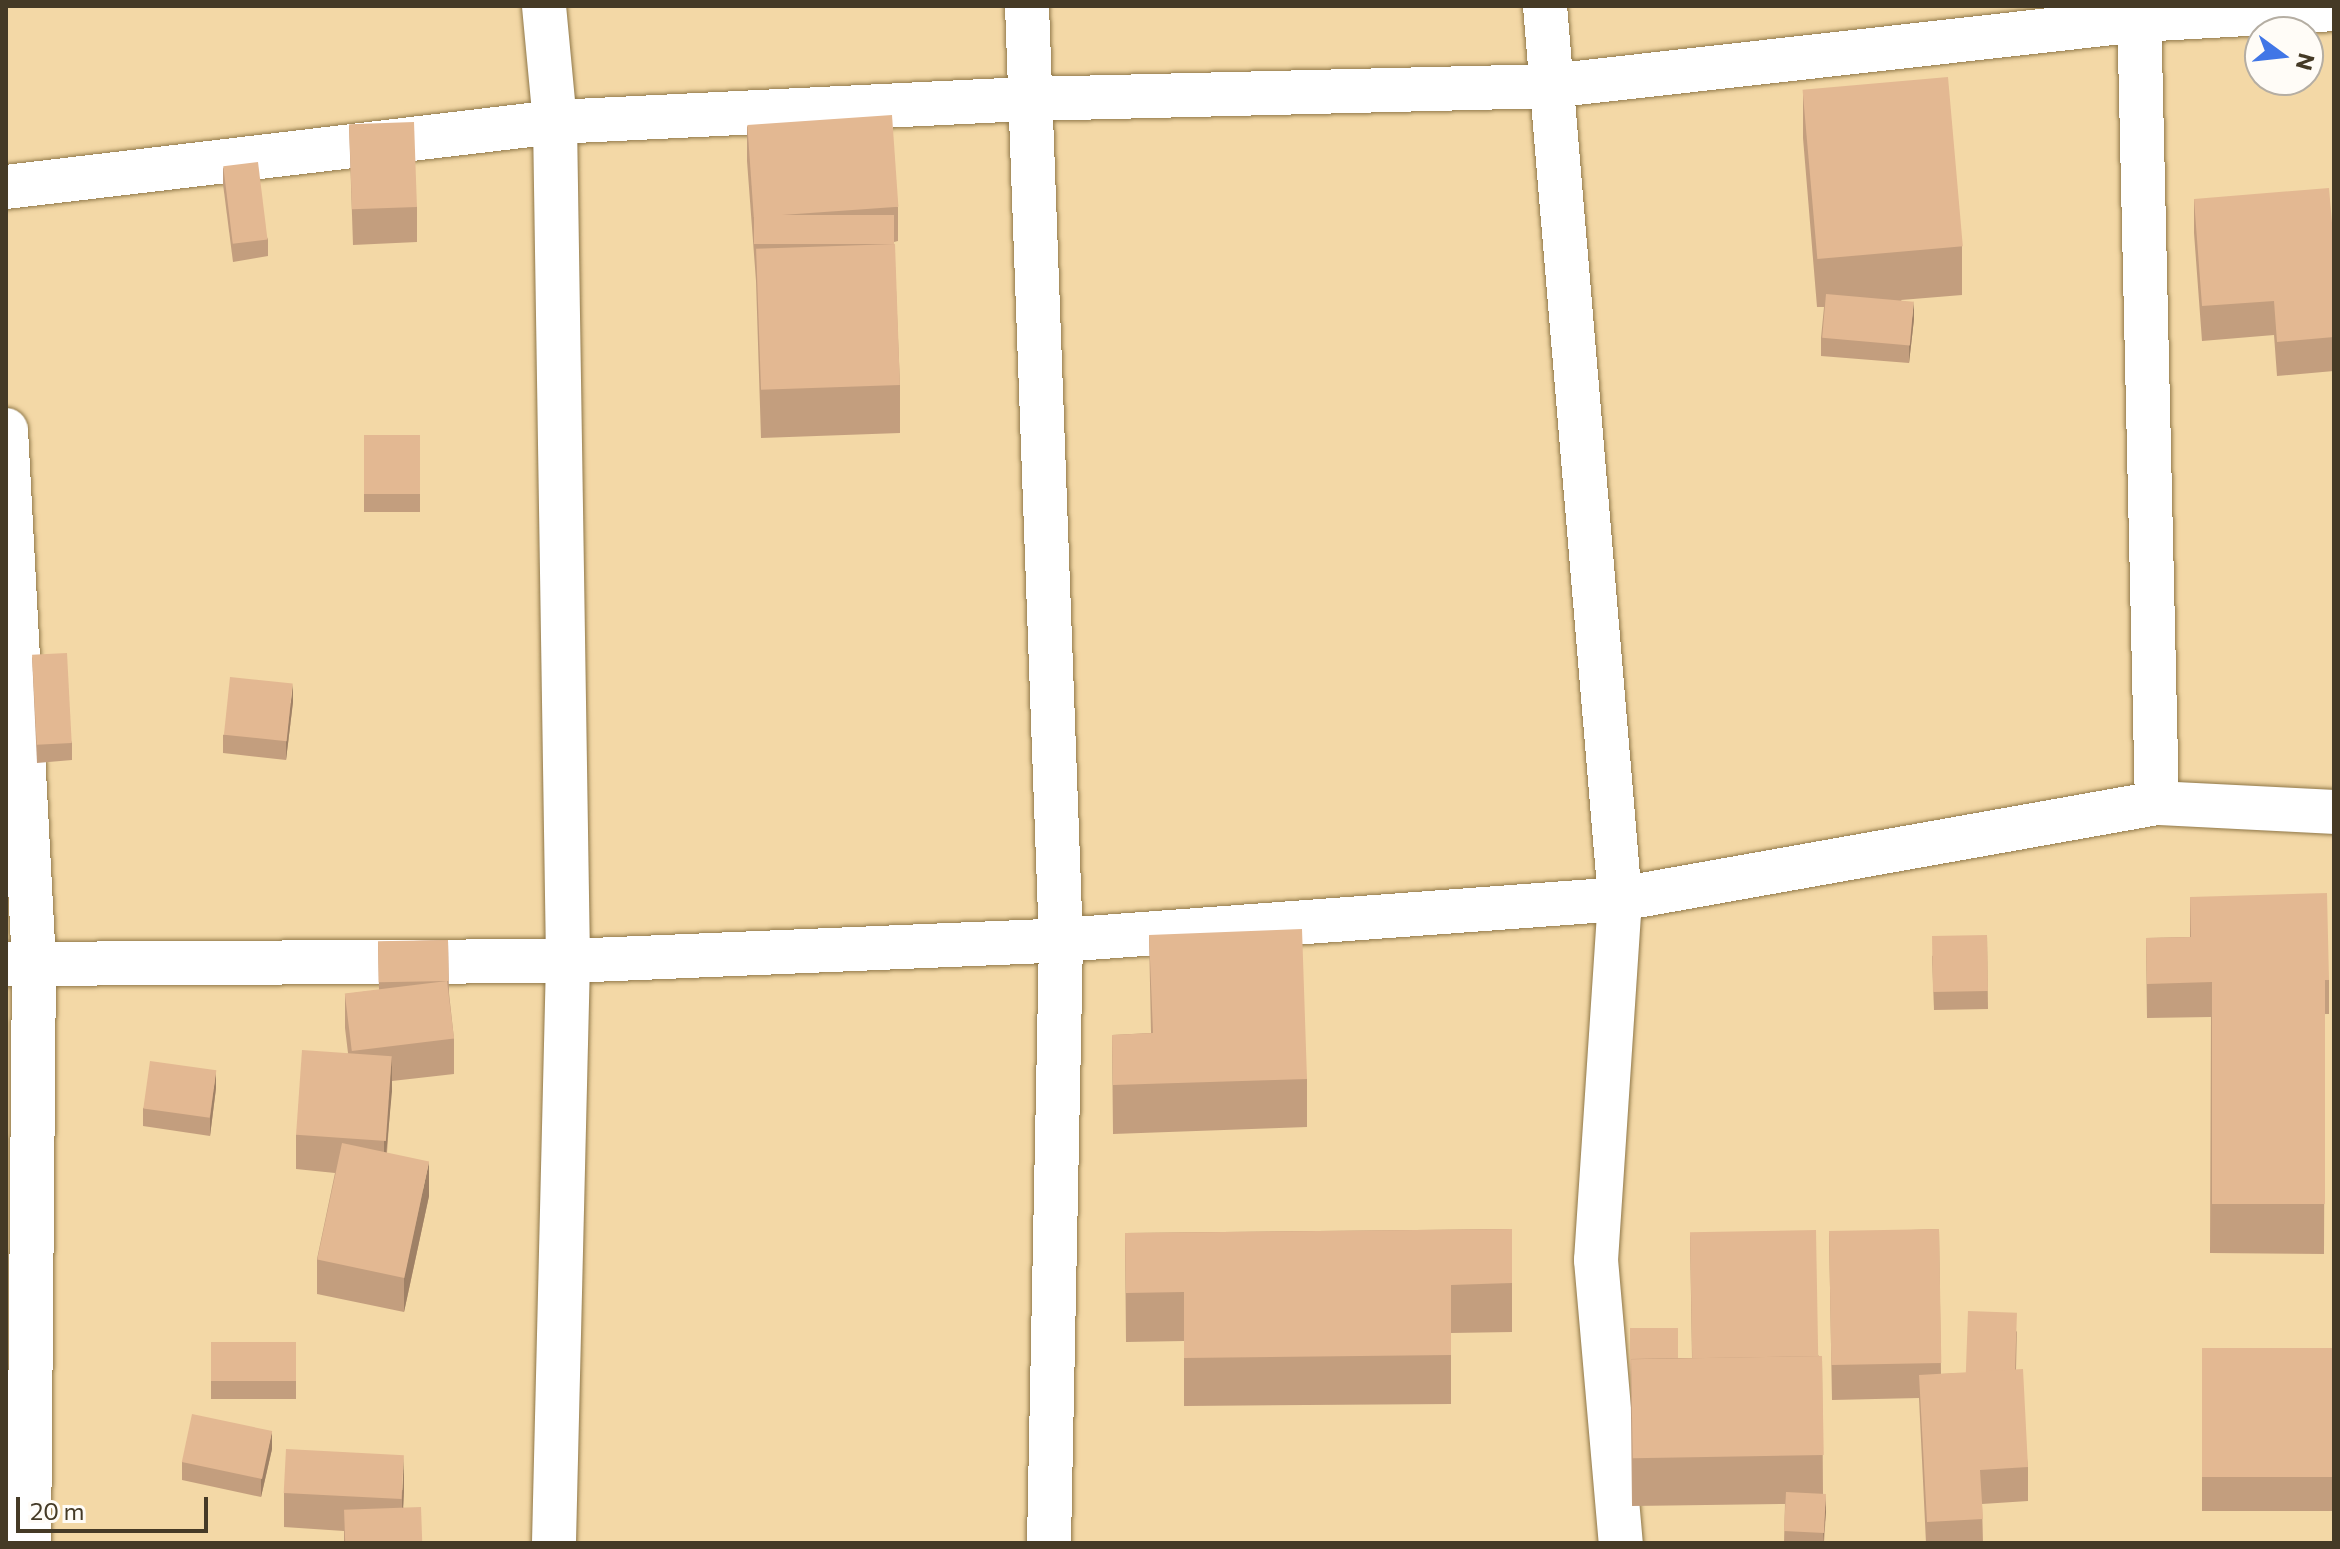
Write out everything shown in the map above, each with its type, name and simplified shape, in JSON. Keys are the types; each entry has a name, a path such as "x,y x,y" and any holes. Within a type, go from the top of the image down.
{"street":[{"path":"544,6 555,122 568,961 554,1543"},
{"path":"1027,6 1061,940 1049,1543"},
{"path":"1545,6 1620,899 1596,1260 1621,1543"},
{"path":"6,187 555,122 1031,99 1550,86 2139,13 2334,9"},
{"path":"2139,13 2157,803"},
{"path":"6,430 20,964 29,1543"},
{"path":"20,964 568,961 1061,940 1620,899 2157,803 2334,812"}],"building":[{"path":"1948,77 1963,246 1817,259 1803,90"},
{"path":"892,115 898,207 754,217 747,125"},
{"path":"414,122 417,207 352,209 349,124"},
{"path":"258,162 268,239 233,244 223,166"},
{"path":"2329,188 2334,246 2334,337 2277,342 2274,301 2202,306 2194,199"},
{"path":"754,215 894,215 894,244 754,244"},
{"path":"895,244 900,385 761,390 756,249"},
{"path":"1826,294 1914,302 1910,346 1822,338"},
{"path":"364,435 420,435 420,494 364,494"},
{"path":"67,653 72,743 37,745 32,655"},
{"path":"230,677 293,684 287,741 224,735"},
{"path":"2327,893 2329,980 2325,977 2212,977 2212,982 2147,984 2146,938 2191,937 2190,897"},
{"path":"1302,929 1307,1079 1113,1085 1112,1035 1153,1033 1149,935"},
{"path":"1987,935 1988,991 1933,992 1932,936"},
{"path":"448,940 449,981 379,982 378,941"},
{"path":"2212,977 2325,977 2325,1204 2212,1204"},
{"path":"447,981 454,1039 352,1051 345,994"},
{"path":"302,1050 392,1056 386,1141 296,1135"},
{"path":"150,1061 216,1070 210,1118 143,1109"},
{"path":"342,1143 429,1162 404,1278 317,1259"},
{"path":"1512,1229 1512,1283 1451,1285 1451,1355 1184,1358 1184,1292 1126,1293 1125,1233"},
{"path":"1939,1229 1941,1363 1831,1365 1829,1231"},
{"path":"1816,1230 1818,1356 1692,1358 1690,1232"},
{"path":"1968,1311 2017,1313 2015,1375 1966,1373"},
{"path":"1630,1328 1678,1328 1678,1358 1631,1359 1630,1375"},
{"path":"211,1342 296,1342 296,1381 211,1381"},
{"path":"2202,1348 2334,1348 2334,1477 2202,1477"},
{"path":"1822,1356 1824,1455 1633,1458 1631,1359"},
{"path":"2023,1369 2028,1467 1980,1470 1983,1519 1927,1522 1919,1375"},
{"path":"192,1414 272,1431 262,1479 182,1462"},
{"path":"286,1449 404,1455 402,1499 284,1493"},
{"path":"1786,1492 1826,1494 1824,1533 1784,1531"},
{"path":"421,1507 422,1543 345,1543 344,1510"}]}
